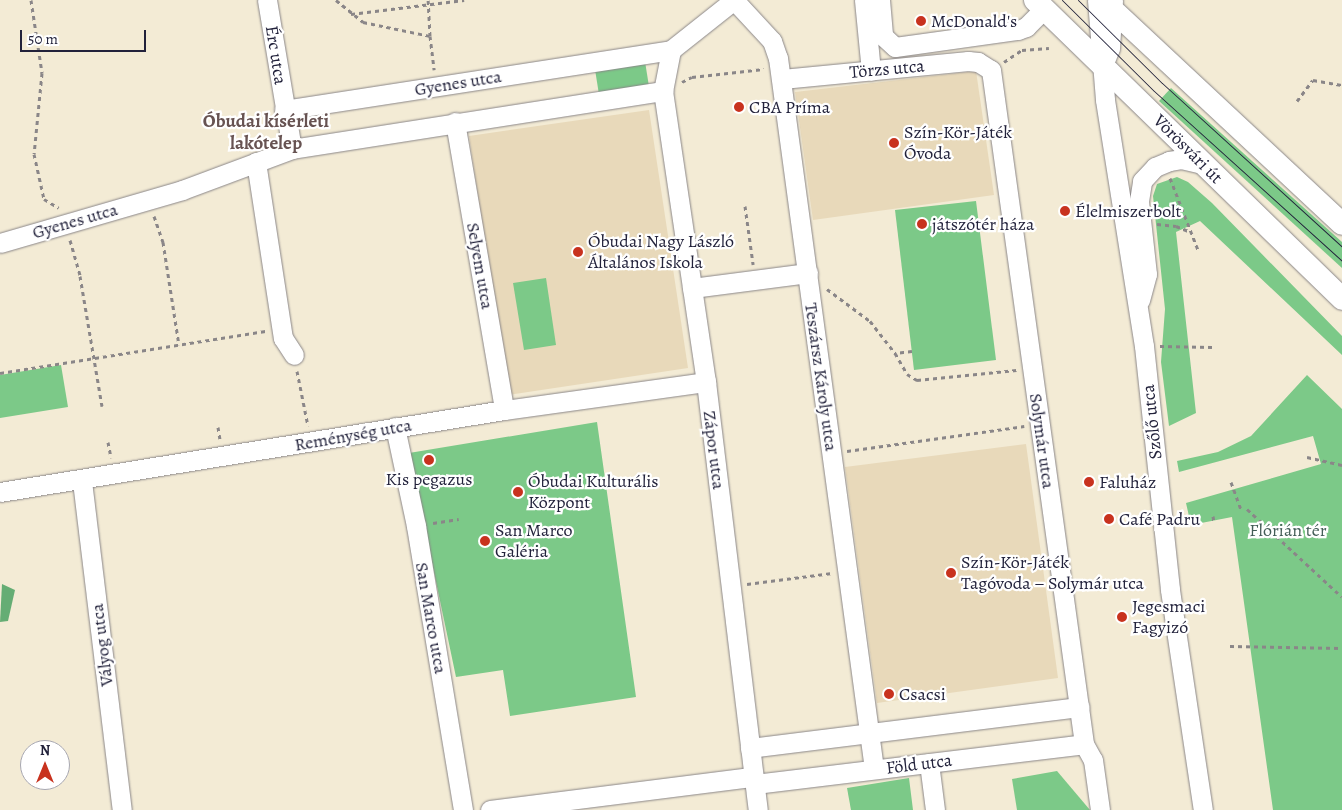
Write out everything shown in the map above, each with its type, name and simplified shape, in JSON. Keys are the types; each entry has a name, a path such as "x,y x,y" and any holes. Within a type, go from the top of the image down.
{"main road":[{"path":"1106,2 1342,224"},
{"name":"Vörösvári út","path":"1039,5 1342,299"}],"street":[{"name":"Érc utca","path":"267,0 284,110"},
{"name":"Gyenes utca","path":"284,110 671,50 734,0"},
{"name":"Teszársz Károly utca","path":"734,0 772,41 781,73 874,770"},
{"path":"864,0 871,71"},
{"path":"880,0 883,36 895,47 1018,30 1026,27 1039,5"},
{"name":"Szőlő utca","path":"1106,2 1102,65 1106,107 1138,306 1170,590 1203,810"},
{"path":"662,91 671,50"},
{"name":"Törzs utca","path":"781,73 871,71 968,61 978,62 991,70"},
{"name":"Solymár utca","path":"991,70 1084,744 1093,760 1100,810"},
{"name":"Gyenes utca","path":"0,243 148,200 292,148 662,91"},
{"name":"Zápor utca","path":"662,91 706,382 758,810"},
{"path":"284,110 292,148"},
{"name":"Selyem utca","path":"455,122 504,410"},
{"path":"1138,306 1147,274 1139,201 1142,182 1155,167 1169,161 1181,160 1203,164"},
{"path":"256,162 283,338 294,355"},
{"path":"692,288 754,280 808,277"},
{"name":"Reménység utca","path":"0,492 82,481 504,410 706,382"},
{"name":"San Marco utca","path":"395,427 416,526 463,810"},
{"name":"Vályog utca","path":"82,481 122,810"},
{"name":"Föld utca","path":"750,748 1079,707"},
{"name":"Föld utca","path":"490,810 563,806 754,781 874,770 1084,744"},
{"path":"929,763 935,810"}],"path":[{"path":"31,0 42,73 34,154 44,200 60,208 80,276 102,406"},
{"path":"336,0 363,22 430,36"},
{"path":"351,14 428,2 464,0"},
{"path":"428,2 436,87"},
{"path":"991,70 1022,50 1048,48"},
{"path":"662,91 692,77 781,73"},
{"path":"1297,101 1313,80 1342,85"},
{"path":"1169,161 1170,178 1198,250"},
{"path":"148,200 163,242 179,345"},
{"path":"746,206 754,280"},
{"path":"1142,225 1167,224 1192,232"},
{"path":"808,277 832,292 870,321 895,353 908,374 917,380 1032,368"},
{"path":"0,373 282,329"},
{"path":"1164,346 1212,347"},
{"path":"895,353 912,352"},
{"path":"294,355 311,442"},
{"path":"832,453 1039,424"},
{"path":"1307,457 1342,465"},
{"path":"1231,482 1241,510"},
{"path":"1247,509 1342,597"},
{"path":"1213,516 1214,522"},
{"path":"439,522 459,519"},
{"path":"731,586 847,572"},
{"path":"1230,646 1342,648"}],"shaded area":[{"name":"Szín-Kör-Játék Óvoda","path":"976,71 994,195 813,220 795,92"},
{"name":"Óbudai Nagy László Általános Iskola","path":"649,110 688,368 508,395 469,136"},
{"name":"Szín-Kör-Játék Tagóvoda – Solymár utca","path":"1026,444 1058,678 877,703 845,467"}],"green space":[{"path":"644,55 650,93 600,101 594,63"},
{"path":"1171,88 1342,242 1342,268 1159,101"},
{"path":"1177,177 1188,182 1212,203 1342,336 1342,355 1200,221 1176,232 1196,413 1169,426 1161,362 1165,309 1153,196 1157,184"},
{"path":"976,201 996,360 914,370 895,210"},
{"path":"546,278 556,345 524,350 513,283"},
{"path":"61,365 68,407 0,418 0,375"},
{"name":"Flórián tér","path":"1307,375 1342,409 1342,810 1273,810 1232,517 1191,525 1186,503 1321,464 1313,436 1179,472 1177,461 1218,452 1251,436"},
{"path":"597,422 636,697 510,716 503,670 456,677 409,453"},
{"path":"2,584 15,590 8,621 0,622"},
{"path":"1057,771 1090,810 1017,810 1012,779"},
{"path":"909,778 913,810 851,810 847,788"}],"tram line":[{"path":"1062,0 1154,91 1342,261"},
{"path":"1078,0 1162,83 1342,247"}],"place":[{"name":"McDonald's","path":"921,21"},
{"name":"CBA Príma","path":"739,107"},
{"name":"Szín-Kör-Játék Óvoda","path":"894,143"},
{"name":"Élelmiszerbolt","path":"1065,211"},
{"name":"játszótér háza","path":"922,224"},
{"name":"Óbudai Nagy László Általános Iskola","path":"578,252"},
{"name":"Kis pegazus","path":"429,460"},
{"name":"Faluház","path":"1089,482"},
{"name":"Óbudai Kulturális Központ","path":"518,492"},
{"name":"Café Padru","path":"1109,519"},
{"name":"San Marco Galéria","path":"485,541"},
{"name":"Szín-Kör-Játék Tagóvoda – Solymár utca","path":"951,573"},
{"name":"Jegesmaci Fagyizó","path":"1122,617"},
{"name":"Csacsi","path":"889,694"}],"district":[{"name":"Óbudai kísérleti lakótelep","path":"266,133"}]}
